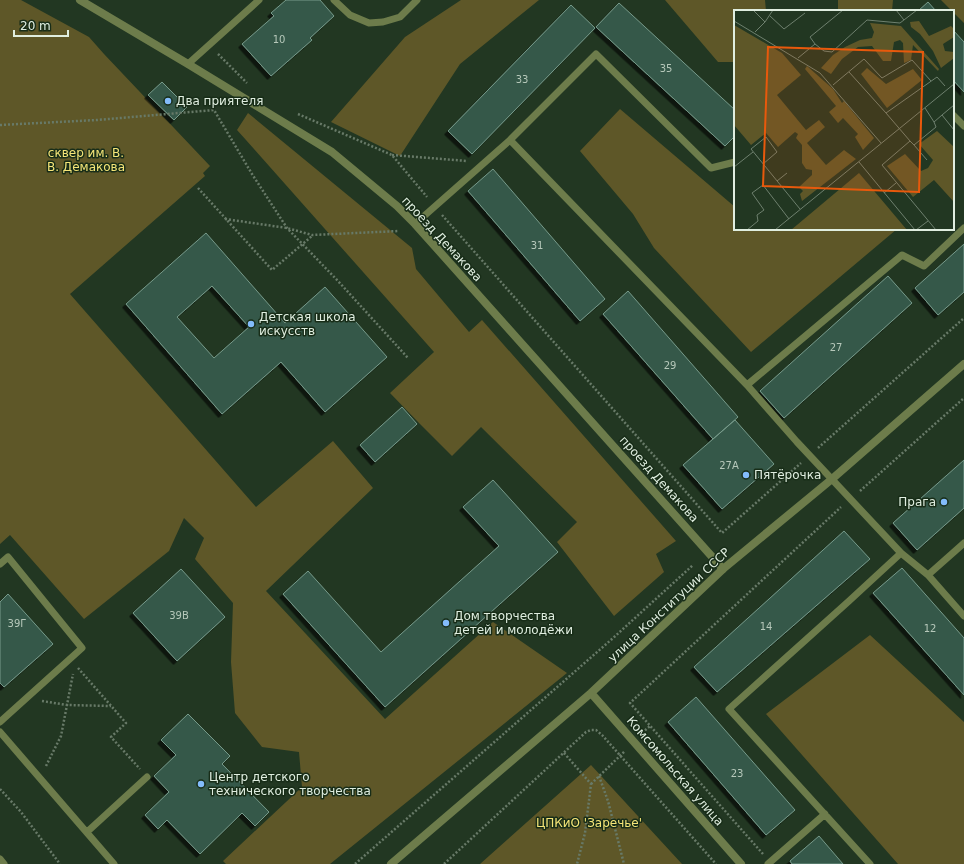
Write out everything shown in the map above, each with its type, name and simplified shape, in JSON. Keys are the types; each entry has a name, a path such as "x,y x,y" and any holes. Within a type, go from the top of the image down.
{"street":[{"name":"проезд Демакова","path":"80,0 332,152 397,206 723,569"},
{"name":"улица Конституции СССР","path":"391,864 592,693 723,569 832,479 964,364"},
{"name":"Комсомольская улица","path":"592,693 741,864"}],"lane":[{"path":"188,64 259,0"},
{"path":"334,0 350,15 369,22 383,22 400,17 418,0"},
{"path":"414,224 510,140 596,54 711,168 734,162"},
{"path":"954,116 964,126"},
{"path":"510,140 747,385 797,442 901,553 928,575 964,616"},
{"path":"747,385 902,255 924,266 964,228"},
{"path":"928,575 964,543"},
{"path":"870,864 729,709 901,553"},
{"path":"0,564 8,557 82,648 0,722"},
{"path":"0,732 114,864"},
{"path":"87,832 147,777"},
{"path":"769,863 825,814"},
{"path":"0,859 4,864"}],"path":[{"path":"210,45 252,88"},
{"path":"0,125 97,120 214,110 252,174 287,228 338,281 408,358"},
{"path":"295,113 392,155 483,163"},
{"path":"392,155 722,533 964,318"},
{"path":"198,188 272,270 312,236"},
{"path":"225,218 287,228 312,236 399,231"},
{"path":"769,863 630,703 851,499 964,398"},
{"path":"355,864 612,639 693,565"},
{"path":"69,659 126,723 111,737 147,777"},
{"path":"40,778 61,736 75,665"},
{"path":"26,698 67,705 112,706"},
{"path":"577,864 585,833 591,784 621,756 633,740 650,726"},
{"path":"444,864 586,732 596,730 621,756 716,864"},
{"path":"564,753 591,784"},
{"path":"599,776 608,801 624,864"},
{"path":"0,789 21,812 60,864"}],"green space":[{"name":"сквер им. В. В. Демакова","path":"0,0 21,0 89,37 210,166 203,173 205,176 70,294 256,507 333,441 373,488 266,591 385,719 493,622 567,673 330,864 226,864 223,861 302,787 299,752 262,747 235,713 231,662 233,603 195,559 204,538 184,518 169,551 84,619 10,535 0,544"},
{"path":"461,0 539,0 460,64 400,156 331,122 405,37"},
{"path":"665,0 765,0 766,10 734,10 734,62 718,62"},
{"path":"838,0 893,0 892,10 838,10"},
{"path":"941,0 964,0 964,23 954,13 954,10 951,10"},
{"path":"620,109 734,206 734,230 896,230 751,352 654,248 633,214 580,151"},
{"path":"248,113 412,248 416,269 469,332 482,320 676,541 656,554 664,572 614,616 557,542 577,522 481,427 452,456 390,393 434,352 237,130"},
{"path":"870,635 964,722 964,864 898,864 766,714"},
{"name":"ЦПКиО 'Заречье'","path":"591,765 682,864 480,864"}],"building":[{"path":"286,0 320,0 334,16 310,38 312,40 271,76 242,44 274,16 271,13"},
{"path":"928,2 935,10 919,10"},
{"path":"619,3 734,109 734,137 725,146 596,27"},
{"path":"571,5 595,28 472,154 448,131"},
{"path":"954,31 964,42 964,92 954,81"},
{"name":"Два приятеля","path":"162,82 187,107 174,120 148,95"},
{"path":"493,169 605,299 580,321 468,191"},
{"path":"206,233 285,323 325,287 387,357 325,412 281,362 222,414 126,304","holes":["212,286 249,327 214,358 177,317"]},
{"path":"964,244 964,292 938,315 915,288"},
{"path":"888,276 912,303 784,418 760,391"},
{"path":"628,291 738,417 713,439 603,314"},
{"path":"402,407 417,424 375,462 360,445"},
{"path":"735,420 774,464 722,509 683,465"},
{"path":"964,460 964,508 917,550 893,523"},
{"name":"Дом творчества детей и молодёжи","path":"493,480 558,552 385,707 283,594 308,571 381,652 499,546 463,507"},
{"path":"844,531 870,559 717,692 694,667"},
{"path":"902,568 964,638 964,695 873,593"},
{"path":"181,569 225,617 177,661 133,613"},
{"path":"8,594 53,644 4,687 0,683 0,602"},
{"path":"696,697 795,810 766,835 668,722"},
{"name":"Центр детского технического творчества","path":"188,714 230,756 222,764 269,812 255,826 242,813 200,854 167,820 158,829 145,815 169,792 154,776 176,755 161,740"},
{"path":"819,836 843,864 792,864 790,861"}],"place":[{"name":"Два приятеля","path":"168,101"},
{"name":"Детская школа искусств","path":"251,324"},
{"name":"Пятёрочка","path":"746,475"},
{"name":"Прага","path":"944,502"},
{"name":"Дом творчества детей и молодёжи","path":"446,623"},
{"name":"Центр детского технического творчества","path":"201,784"}]}
